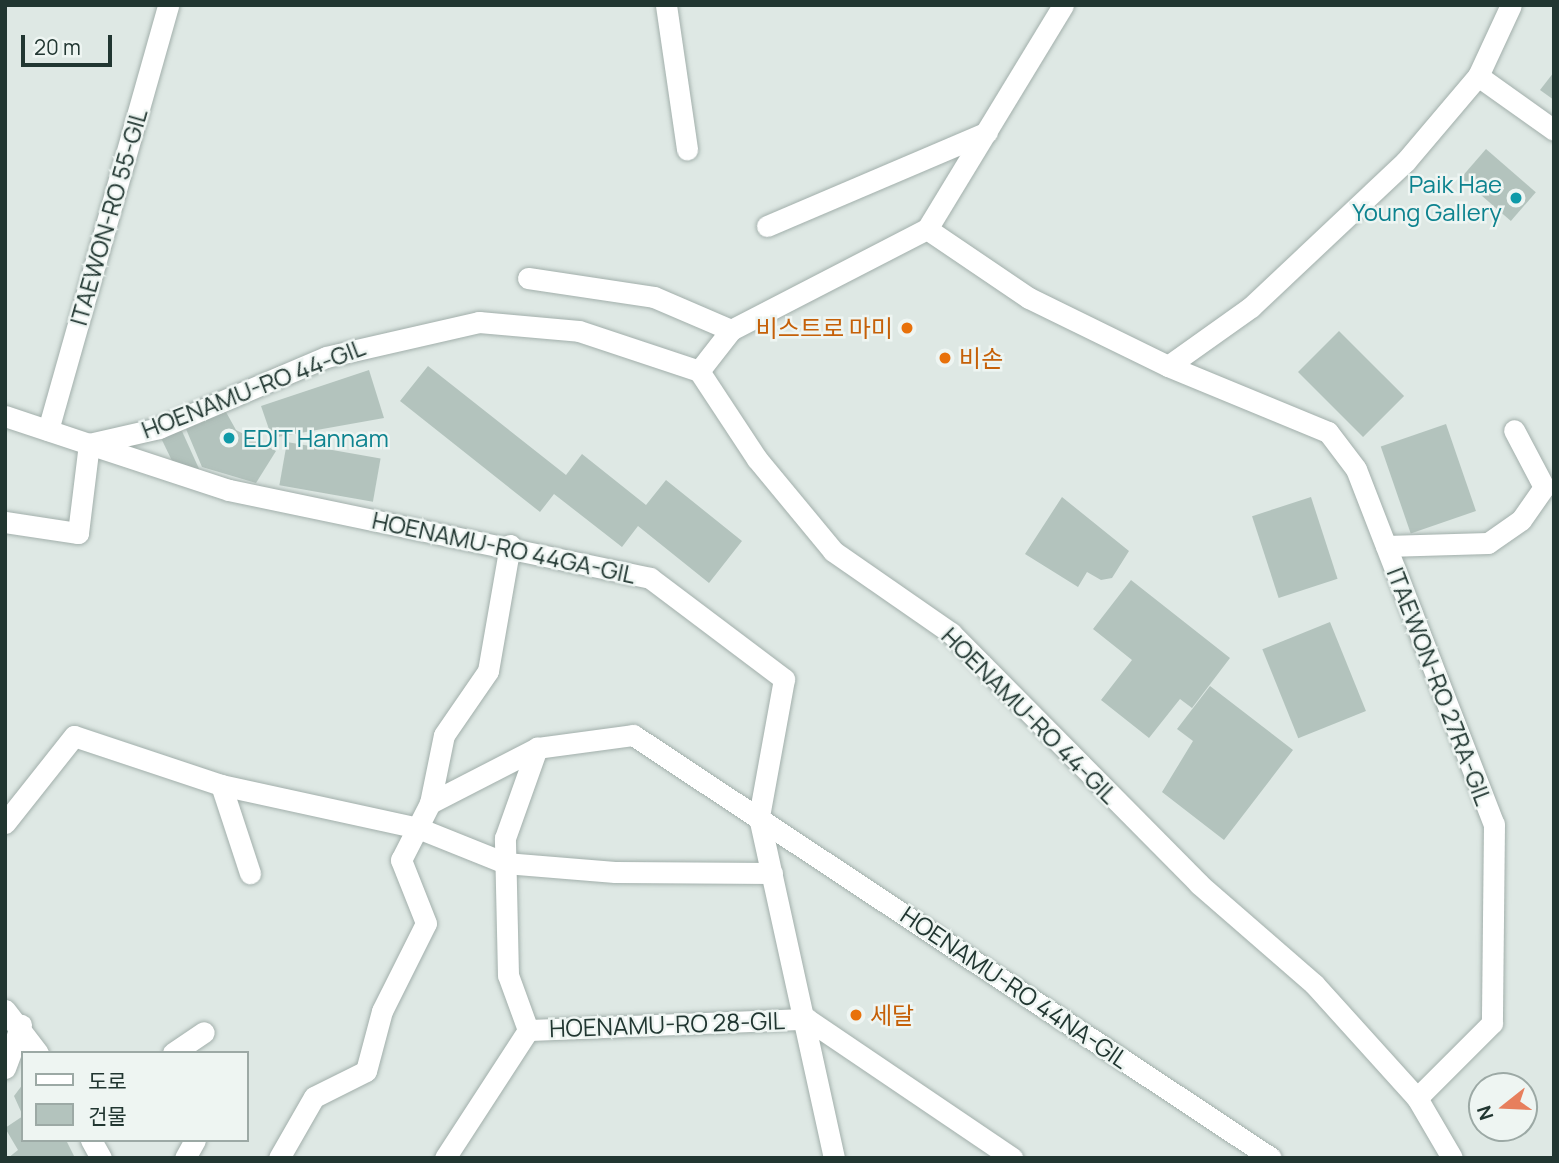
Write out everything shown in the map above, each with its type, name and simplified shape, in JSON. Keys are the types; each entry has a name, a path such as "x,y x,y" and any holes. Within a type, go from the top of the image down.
{"street":[{"name":"ITAEWON-RO 55-GIL","path":"48,429 168,5"},
{"path":"666,5 687,149"},
{"path":"699,371 731,330 927,229 1063,5"},
{"path":"1168,366 1251,307 1405,162 1478,76 1511,5"},
{"path":"1478,76 1554,130"},
{"path":"767,226 987,132"},
{"name":"ITAEWON-RO 27RA-GIL","path":"927,229 1029,298 1168,366 1328,432 1356,469 1494,824 1492,1023 1417,1098"},
{"path":"528,278 654,297 731,330"},
{"name":"HOENAMU-RO 44-GIL","path":"89,444 159,428 326,356 479,322 579,331 699,371 757,458 832,551 951,633 1199,884 1314,984 1417,1098 1452,1158"},
{"path":"5,416 89,444 78,533 5,522"},
{"path":"1386,546 1488,543 1521,520 1544,487 1514,430"},
{"name":"HOENAMU-RO 44GA-GIL","path":"89,444 229,490 510,545 650,578 784,679 759,817 807,1019 834,1158"},
{"path":"279,1158 314,1097 366,1071 382,1011 426,923 401,860 430,803 444,735 488,671 510,545"},
{"path":"430,803 537,748 633,735 759,817"},
{"path":"5,823 74,736 221,785 418,828 505,863 615,872 772,873"},
{"name":"HOENAMU-RO 28-GIL","path":"528,1030 508,975 505,838 537,748"},
{"path":"221,785 250,873"},
{"name":"HOENAMU-RO 44NA-GIL","path":"759,817 1271,1158"},
{"path":"5,1010 22,1025 37,1051"},
{"path":"807,1019 1012,1158"},
{"name":"HOENAMU-RO 28-GIL","path":"528,1030 807,1019"},
{"path":"5,1068 22,1025"},
{"name":"HOENAMU-RO 28-GIL","path":"445,1158 528,1030"},
{"path":"176,1051 204,1032"},
{"path":"92,1142 101,1158"},
{"path":"185,1158 194,1142"}],"building":[{"path":"1554,72 1554,100 1540,90"},
{"path":"1486,149 1536,192 1511,221 1461,178"},
{"path":"1339,331 1404,396 1363,437 1298,372"},
{"path":"428,366 566,475 582,454 646,505 666,480 742,541 709,583 638,526 622,547 554,494 540,512 400,401"},
{"path":"369,370 384,418 272,438 261,406"},
{"path":"226,412 236,430 276,451 256,483 202,467 186,429"},
{"path":"1446,424 1476,511 1411,533 1381,446"},
{"path":"181,429 200,471 175,467 161,438"},
{"path":"287,442 381,458 373,502 279,485"},
{"path":"1062,497 1129,551 1112,578 1101,580 1087,572 1078,587 1025,554"},
{"path":"1311,497 1338,579 1279,598 1252,516"},
{"path":"1131,580 1230,658 1192,708 1180,699 1149,738 1101,700 1132,660 1093,629"},
{"path":"1330,622 1366,711 1298,738 1262,649"},
{"path":"1210,686 1293,750 1224,840 1162,792 1193,741 1177,729"},
{"path":"21,1087 21,1112 14,1096"},
{"path":"21,1117 21,1142 67,1142 75,1158 8,1158 18,1150 5,1128"}],"place":[{"name":"Paik Hae Young Gallery","path":"1516,198"},
{"name":"비스트로 마미","path":"907,328"},
{"name":"비손","path":"945,358"},
{"name":"EDIT Hannam","path":"229,438"},
{"name":"세달","path":"856,1015"}]}
